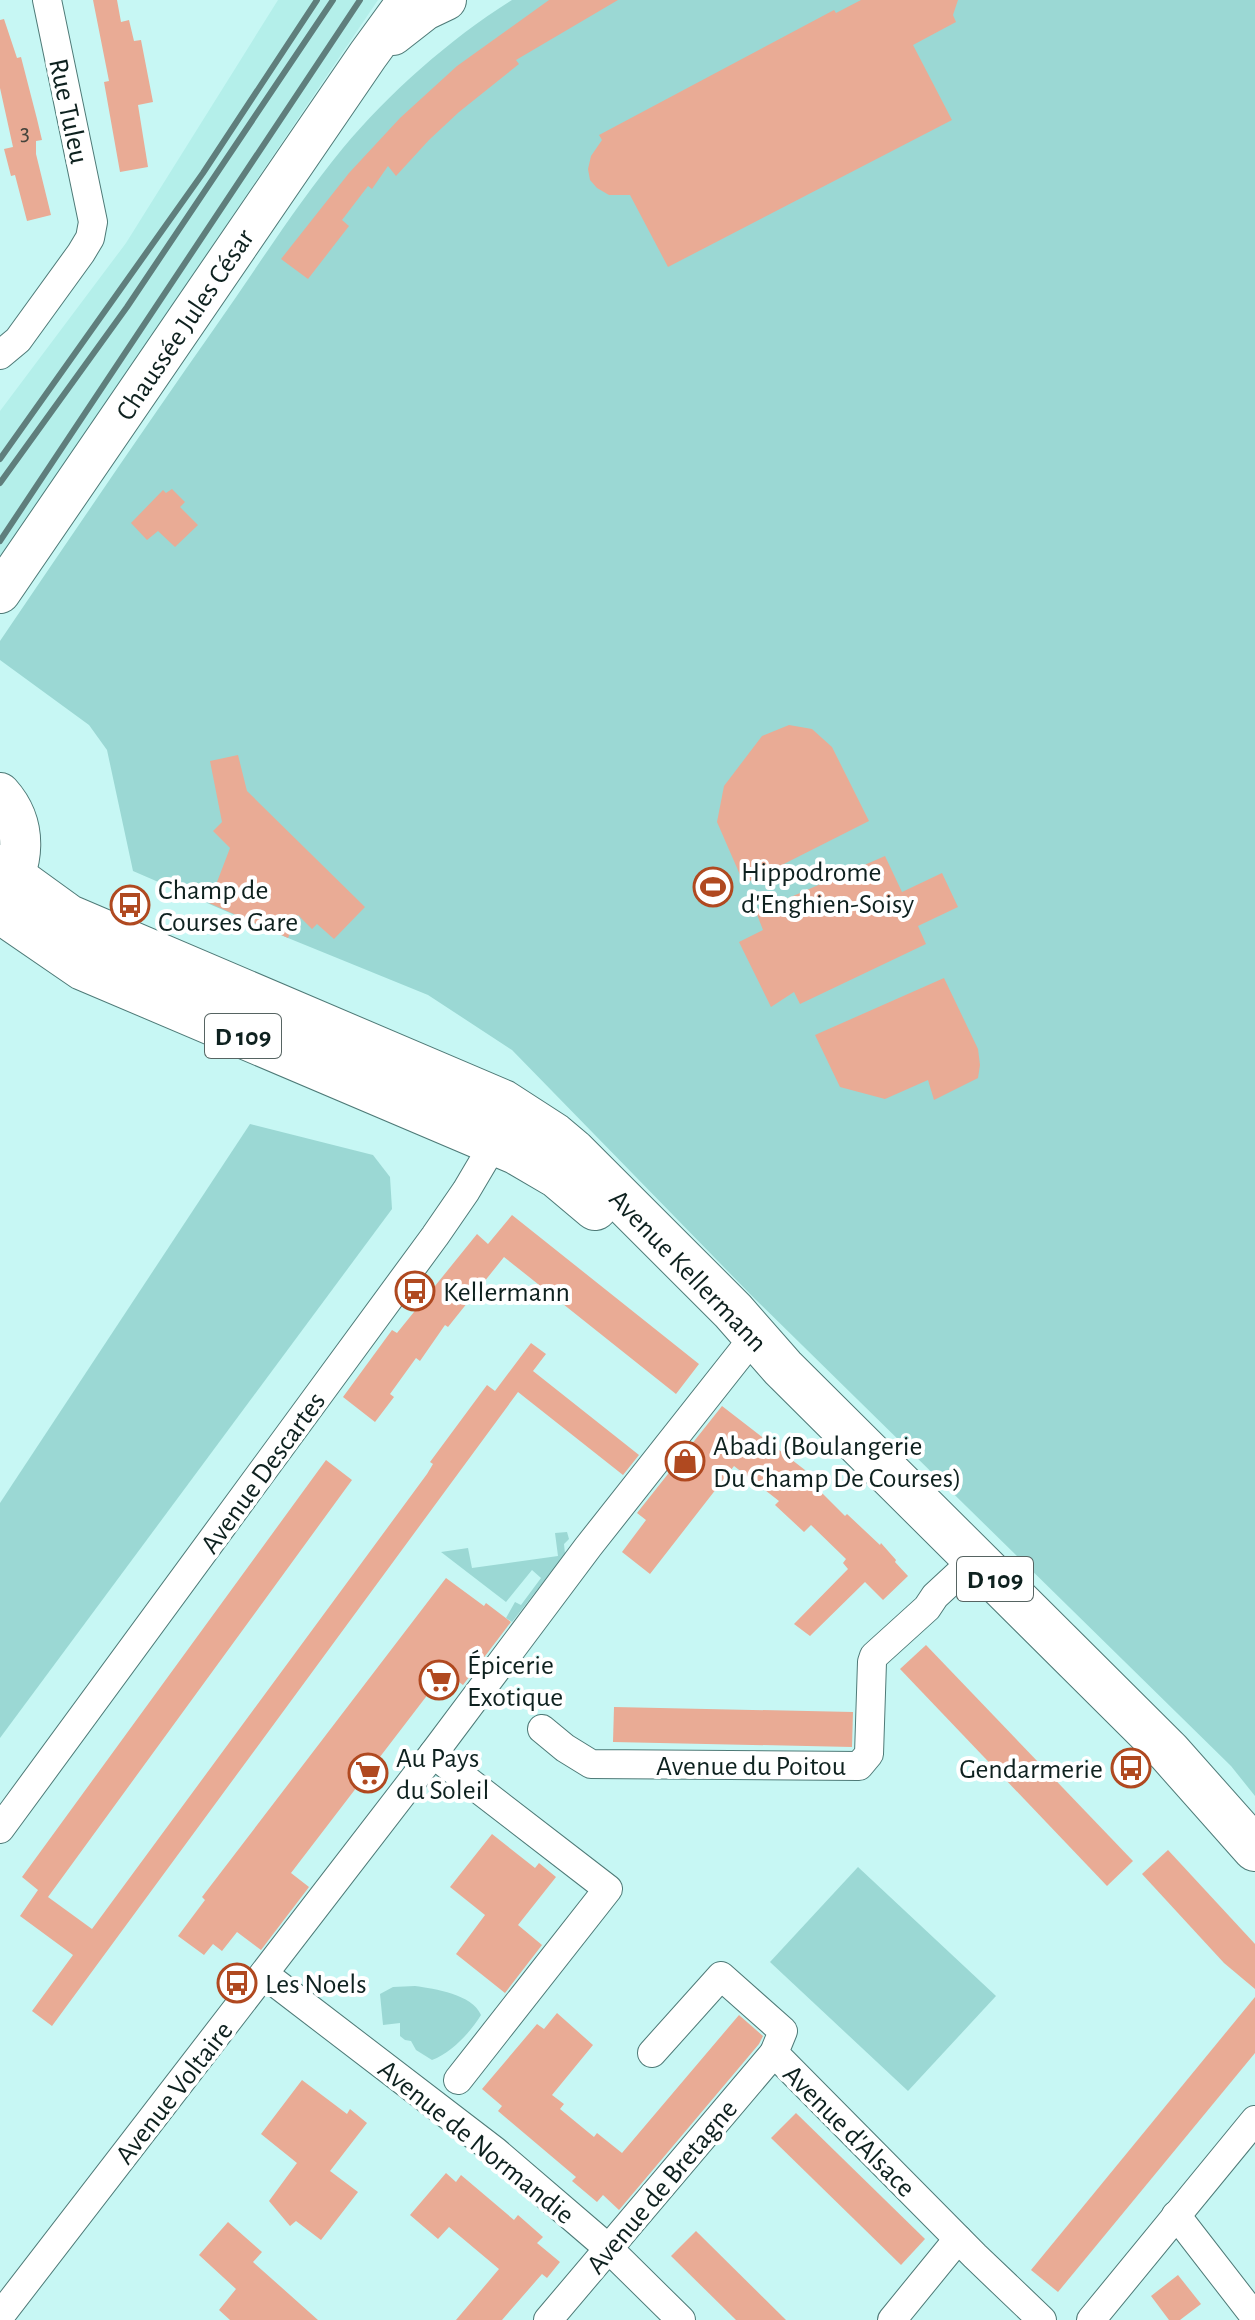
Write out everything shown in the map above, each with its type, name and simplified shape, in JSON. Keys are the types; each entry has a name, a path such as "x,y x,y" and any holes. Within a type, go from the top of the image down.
{"main road":[{"name":"Avenue Kellermann","path":"3,888 450,1078 504,1125 554,1135 733,1311 750,1345 783,1368 1170,1778 1255,1874"},
{"name":"Avenue Kellermann","path":"965,1562 1169,1752 1255,1849"}],"street":[{"name":"Rue Tuleu","path":"0,355 18,340 81,253 90,238 93,222 47,0"},
{"name":"Chaussée Jules César","path":"0,593 408,0"},
{"name":"Chaussée Jules César","path":"368,55 425,10 446,0"},
{"path":"0,793 11,807 20,834 21,849 3,888"},
{"name":"Avenue Descartes","path":"0,1829 435,1236 466,1191 504,1125"},
{"name":"Avenue Voltaire","path":"0,2316 433,1754 588,1547 750,1345"},
{"name":"Avenue du Poitou","path":"542,1729 591,1764 859,1766 869,1754 874,1656 927,1608 965,1562"},
{"path":"433,1754 608,1889 458,2080"},
{"name":"Avenue de Normandie","path":"264,1974 495,2151 608,2248 681,2320"},
{"name":"Avenue d'Alsace","path":"652,2053 721,1976 783,2031 774,2053 1042,2320"},
{"name":"Avenue de Bretagne","path":"548,2320 774,2053"},
{"path":"1091,2320 1255,2120"},
{"path":"1176,2215 1255,2317"},
{"path":"892,2320 958,2239"}],"shaded area":[{"path":"278,0 378,0 0,560 0,411 126,243"},
{"name":"Hippodrome d'Enghien-Soisy","path":"512,0 1255,0 1255,1796 1231,1766 755,1299 512,1050 428,995 133,871 107,750 89,725 0,660 0,641 326,169 400,87 467,31"},
{"path":"250,1124 373,1155 390,1177 392,1209 0,1738 0,1503"},
{"path":"567,1532 569,1539 564,1544 565,1554 512,1622 506,1618 515,1602 521,1605 541,1578 532,1570 506,1602 441,1552 468,1548 472,1568 558,1556 555,1533"},
{"path":"858,1867 996,1996 908,2091 770,1962"},
{"path":"415,1986 461,1997 481,2015 460,2042 432,2060 416,2050 411,2041 400,2036 400,2023 383,2025 380,1994 393,1987"}],"building":[{"path":"93,0 117,0 121,22 129,20 134,41 141,40 153,102 138,105 148,167 120,172 104,82 109,81"},
{"path":"549,0 618,0 516,60 519,64 459,112 396,176 388,166 372,189 368,186 342,220 349,226 308,279 281,259 349,173 400,118 457,66"},
{"path":"861,0 958,0 953,15 956,22 913,45 952,120 668,267 630,195 609,195 590,180 588,169 591,156 602,140 599,135 834,10 836,13"},
{"path":"4,19 17,58 21,57 37,119 42,140 36,141 36,154 51,215 27,221 15,175 11,176 4,149 13,147 0,88 0,20"},
{"path":"172,489 185,502 180,507 198,525 175,547 158,531 147,540 131,523 163,490 166,493"},
{"path":"789,725 812,729 832,747 869,821 744,884 717,822 724,786 762,736"},
{"path":"238,755 247,791 365,907 334,939 317,924 312,929 298,915 288,938 209,903 230,848 213,831 222,822 210,761"},
{"path":"885,856 902,892 942,873 958,907 918,926 926,944 800,1004 794,992 771,1007 739,942 763,930 756,912"},
{"path":"944,978 978,1049 978,1078 934,1100 928,1080 885,1099 840,1087 815,1035"},
{"path":"512,1215 699,1364 676,1394 504,1257 448,1327 445,1325 420,1361 416,1358 390,1394 394,1397 375,1422 343,1397 392,1330 397,1333 477,1234 488,1244"},
{"path":"531,1343 546,1354 533,1371 639,1455 623,1475 518,1392 52,2026 32,2011 73,1955 20,1916 38,1890 22,1877 326,1460 352,1480 48,1897 92,1929 427,1474 433,1464 430,1462 487,1385 495,1391"},
{"path":"722,1406 805,1470 802,1473 845,1516 847,1514 881,1543 896,1560 908,1576 883,1600 865,1582 810,1636 794,1624 848,1569 843,1563 846,1559 811,1525 804,1532 775,1505 779,1501 734,1466 650,1574 622,1552 646,1520 637,1513"},
{"path":"446,1578 511,1622 463,1685 445,1672 291,1873 309,1887 261,1950 237,1932 222,1951 213,1944 204,1955 178,1936 205,1900 202,1897"},
{"path":"926,1645 1133,1861 1107,1886 900,1669"},
{"path":"614,1707 853,1712 852,1747 613,1742"},
{"path":"492,1834 535,1868 539,1863 556,1877 518,1925 542,1945 505,1993 456,1954 485,1915 450,1887"},
{"path":"1168,1850 1255,1944 1255,1989 1224,1963 1142,1874"},
{"path":"1255,1997 1255,2053 1058,2292 1031,2270"},
{"path":"557,2013 593,2045 552,2095 564,2104 560,2109 594,2137 597,2133 622,2153 739,2015 763,2036 619,2210 603,2195 597,2202 572,2181 576,2177 498,2111 502,2106 482,2089 537,2024 544,2029"},
{"path":"302,2080 347,2114 350,2109 367,2123 330,2171 358,2192 321,2240 296,2221 290,2226 269,2201 297,2163 261,2134"},
{"path":"796,2113 925,2239 901,2265 771,2138"},
{"path":"446,2173 456,2182 461,2175 514,2220 518,2215 543,2237 537,2243 560,2262 547,2278 542,2274 502,2320 456,2320 499,2269 449,2227 438,2239 410,2215"},
{"path":"228,2222 262,2252 253,2262 318,2320 230,2320 219,2310 236,2289 199,2255"},
{"path":"696,2231 786,2320 736,2320 671,2256"},
{"path":"1178,2275 1201,2304 1180,2320 1169,2320 1151,2296"}],"railway":[{"path":"0,459 203,173 317,0"},
{"path":"0,483 127,307 333,0"},
{"path":"0,541 360,0"}],"place":[{"name":"Hippodrome d'Enghien-Soisy","path":"713,887"},
{"name":"Champ de Courses Gare","path":"130,905"},
{"name":"Kellermann","path":"415,1291"},
{"name":"Abadi (Boulangerie Du Champ De Courses)","path":"685,1461"},
{"name":"Épicerie Exotique","path":"439,1680"},
{"name":"Gendarmerie","path":"1131,1768"},
{"name":"Au Pays du Soleil","path":"368,1773"},
{"name":"Les Noels","path":"237,1983"}]}
